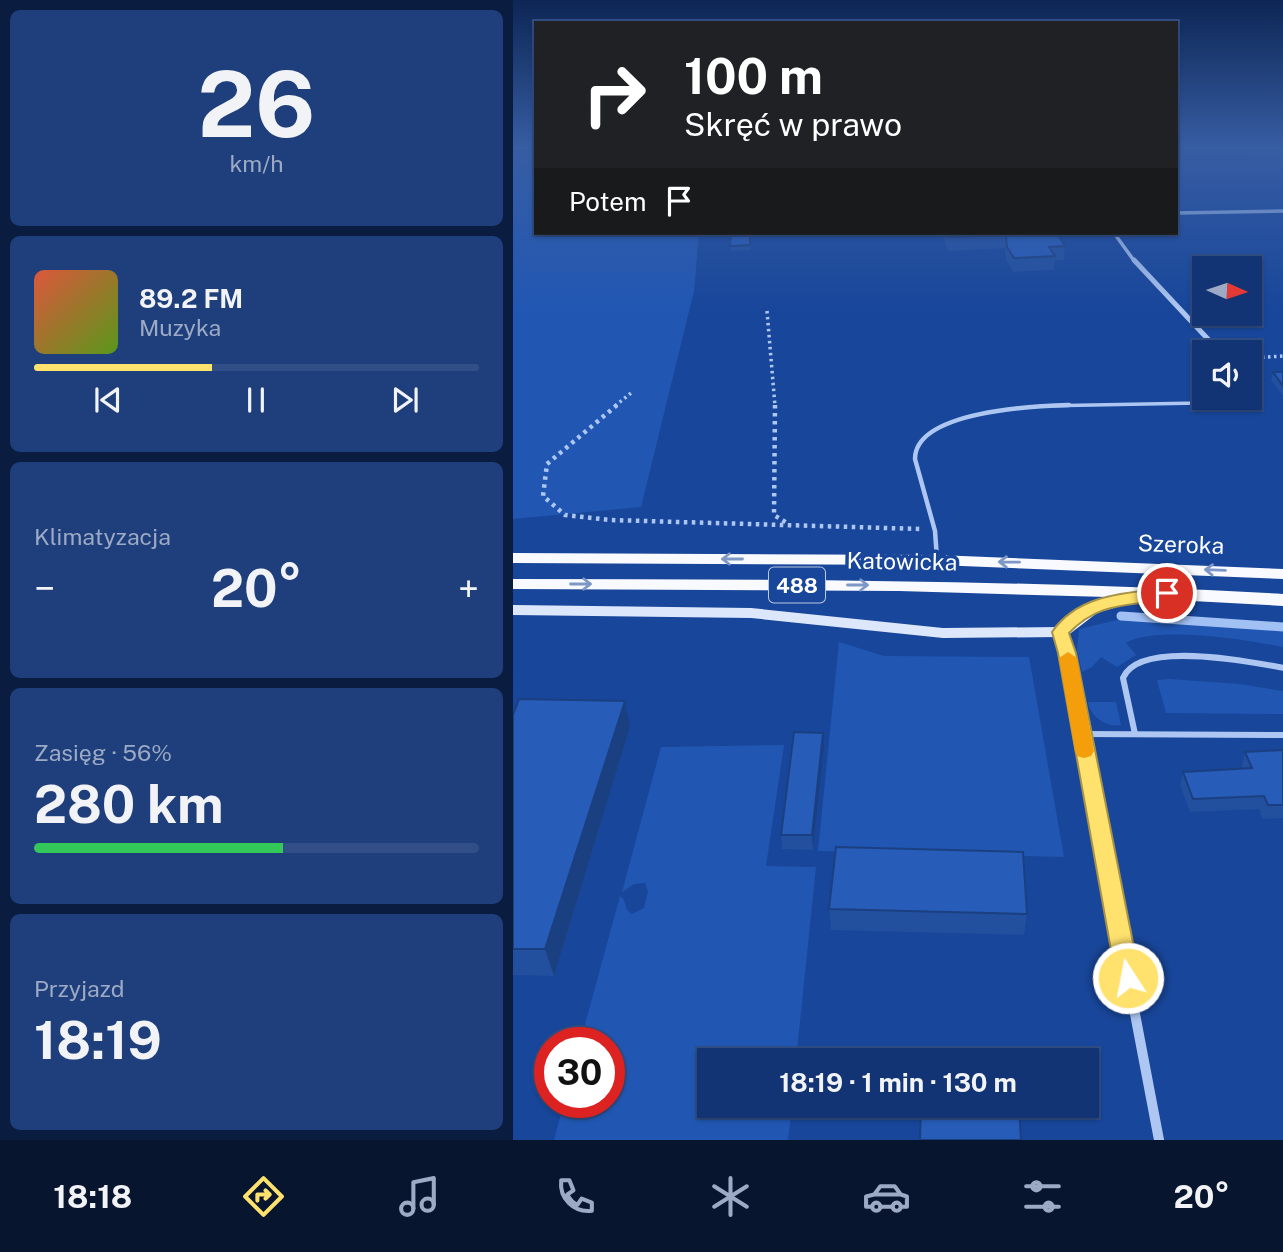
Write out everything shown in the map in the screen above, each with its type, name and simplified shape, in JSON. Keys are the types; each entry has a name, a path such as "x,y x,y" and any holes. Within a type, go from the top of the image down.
{"main road":[{"name":"Katowicka","path":"513,558 937,560 1077,564"},
{"name":"Szeroka","path":"1077,564 1283,573"},
{"name":"Katowicka","path":"513,584 1081,589 1167,593"},
{"name":"488","path":"1167,593 1283,600"},
{"path":"1060,632 1076,616 1095,606 1115,600 1167,593"}],"street":[{"path":"1178,213 1283,211"},
{"path":"1115,235 1140,269 1208,340"},
{"path":"513,610 751,613 943,634 1060,632 1067,653 1159,1140"}],"lane":[{"path":"937,560 937,529 914,455 919,440 939,426 965,416 999,410 1192,403"},
{"path":"1135,734 1123,678 1125,673 1145,662 1174,657 1229,660 1283,668"},
{"path":"1081,734 1283,735"}],"path":[{"path":"767,311 777,425 774,515 792,526"},
{"path":"1262,357 1283,356"},
{"path":"631,393 547,464 543,496 565,515 610,520 937,529"}],"shaded area":[{"path":"513,202 534,202 534,235 699,235 694,291 641,507 513,519"},
{"path":"1126,618 1147,622 1283,630 1283,647 1203,636 1158,635 1126,643 1136,655 1117,667 1101,657 1092,667 1082,672 1077,650 1079,629"},
{"path":"839,642 884,656 1029,657 1064,857 818,851"},
{"path":"1157,680 1239,684 1283,691 1283,714 1166,713"},
{"path":"1088,702 1116,702 1121,725 1110,725 1100,720 1092,712"},
{"path":"784,745 766,866 816,867 797,1048 697,1048 697,1118 791,1118 788,1140 554,1140 560,1118 625,1118 625,1027 584,1027 620,896 632,914 644,908 648,891 645,883 634,884 622,892 661,747"}],"building":[{"path":"731,235 750,235 750,245 730,246"},
{"path":"947,235 1006,235 948,237"},
{"path":"1006,235 1058,235 1065,246 1049,247 1055,256 1014,258 1007,247"},
{"path":"1273,372 1283,372 1283,386"},
{"path":"519,699 625,701 545,949 513,949 513,715"},
{"path":"794,732 823,733 812,835 781,835"},
{"path":"1283,750 1283,805 1268,805 1264,796 1193,799 1183,772 1252,768 1245,752"},
{"path":"836,847 1023,852 1027,914 829,909"},
{"path":"921,1118 1020,1118 1021,1140 920,1140"}],"waterway":[{"path":"1121,616 1284,627"}],"slow traffic":[{"path":"1068,658 1084,751"}],"route":[{"path":"1128,978 1067,653 1060,632 1076,616 1095,606 1115,600 1167,593"}]}
